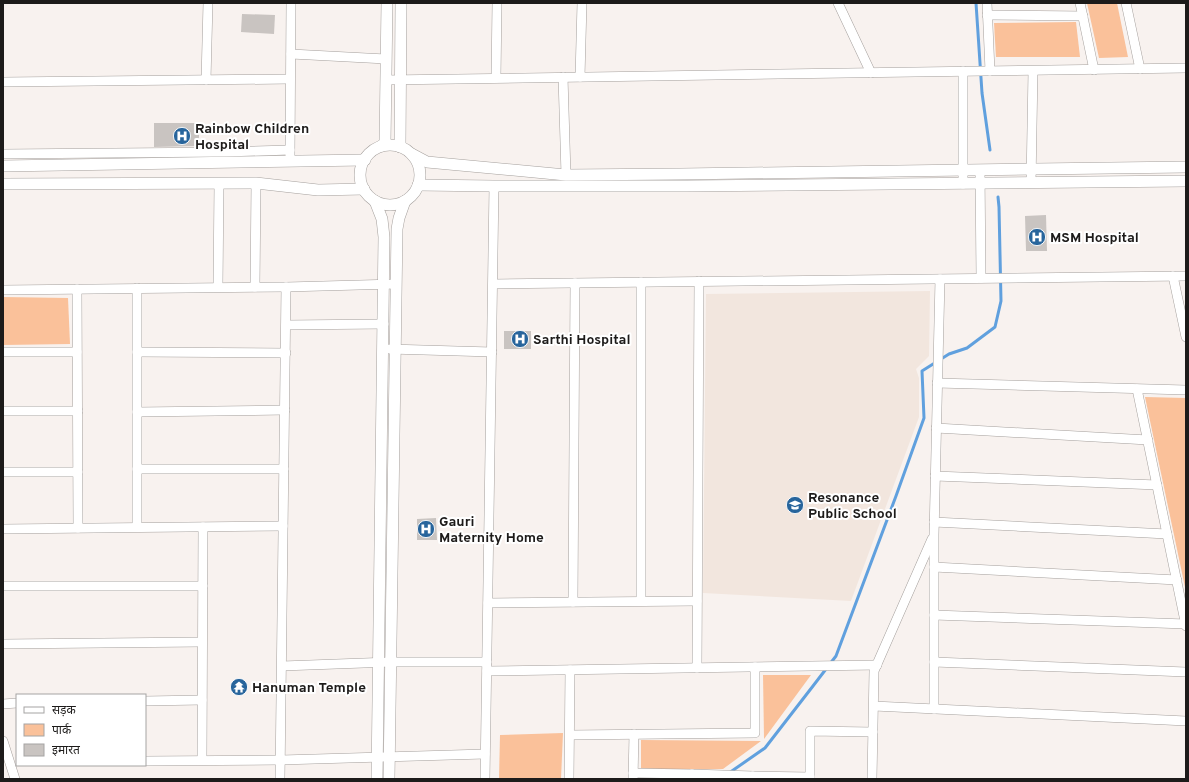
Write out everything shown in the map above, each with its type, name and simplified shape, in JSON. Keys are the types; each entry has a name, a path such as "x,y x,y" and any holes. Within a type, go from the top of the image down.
{"street":[{"path":"206,80 208,3"},
{"path":"290,156 292,3"},
{"path":"387,3 385,144 367,155 362,164 360,175 364,189 370,197 385,204 395,204 404,201 413,194 418,185 420,175 418,163 412,154"},
{"path":"400,147 401,3"},
{"path":"496,78 497,3"},
{"path":"580,76 582,3"},
{"path":"838,3 871,73"},
{"path":"983,71 987,3"},
{"path":"1080,3 1094,70"},
{"path":"1126,3 1140,69"},
{"path":"987,15 1083,16"},
{"path":"291,54 386,59"},
{"path":"386,80 1186,68"},
{"path":"1032,183 1033,70"},
{"path":"964,71 964,184"},
{"path":"563,77 566,175"},
{"path":"3,82 290,79"},
{"path":"381,146 393,145 403,147 427,162 566,175 1186,168"},
{"path":"3,154 226,152 365,160"},
{"path":"3,166 290,156"},
{"path":"980,170 981,278"},
{"path":"418,185 964,184 1186,181"},
{"path":"3,184 256,183 318,190 364,189"},
{"path":"255,287 256,183"},
{"path":"218,288 219,184"},
{"path":"485,779 494,186"},
{"path":"375,200 384,226 384,349 377,779"},
{"path":"389,779 397,229 398,218 404,201"},
{"path":"1173,276 1186,338"},
{"path":"493,284 1186,276"},
{"path":"934,709 934,522 940,279"},
{"path":"697,668 699,281"},
{"path":"641,282 641,601"},
{"path":"573,602 575,283"},
{"path":"3,290 286,287 396,284"},
{"path":"280,779 286,287"},
{"path":"137,288 137,527"},
{"path":"77,289 78,528"},
{"path":"286,325 384,324"},
{"path":"384,349 492,352"},
{"path":"3,352 77,352"},
{"path":"137,352 286,352"},
{"path":"938,383 1186,390"},
{"path":"934,615 1186,625 1137,389"},
{"path":"137,412 285,410"},
{"path":"3,411 78,411"},
{"path":"936,428 1148,440"},
{"path":"137,469 284,469"},
{"path":"3,472 78,472"},
{"path":"935,476 1157,485"},
{"path":"934,522 1167,534"},
{"path":"3,529 284,526"},
{"path":"202,760 203,527"},
{"path":"872,779 874,671 934,535"},
{"path":"934,567 1177,580"},
{"path":"3,586 203,586"},
{"path":"488,603 697,601"},
{"path":"3,644 202,642"},
{"path":"282,666 391,662 570,670 877,665"},
{"path":"934,662 1186,672"},
{"path":"570,735 756,733 755,667"},
{"path":"569,779 570,670"},
{"path":"146,701 202,700"},
{"path":"3,704 16,703"},
{"path":"874,706 1186,721"},
{"path":"634,734 633,776 810,778 810,731 873,732"},
{"path":"3,741 13,762 15,779"},
{"path":"146,761 281,760 485,754"}],"shaded area":[{"name":"Resonance Public School","path":"930,291 929,356 916,369 919,378 919,417 851,601 703,593 706,294"}],"green space":[{"path":"1087,3 1117,3 1128,57 1099,58"},
{"path":"1076,22 1080,57 996,57 994,23"},
{"path":"3,297 68,298 70,344 3,345"},
{"path":"1145,397 1186,398 1186,592"},
{"path":"763,675 811,675 764,739"},
{"path":"563,733 561,779 499,779 500,735"},
{"path":"641,740 761,741 723,769 641,770"}],"building":[{"path":"242,14 275,15 274,34 241,32"},
{"path":"154,123 199,123 199,146 154,147"},
{"path":"1046,215 1047,251 1026,251 1025,216"},
{"path":"504,331 531,331 531,349 504,349"},
{"path":"436,518 437,540 417,540 417,519"}],"waterway":[{"path":"976,3 982,93 990,150"},
{"path":"729,773 765,748 836,656 924,418 922,371 949,354 967,348 995,327 1001,301 998,197"}],"place":[{"name":"Rainbow Children Hospital","path":"182,136"},
{"name":"MSM Hospital","path":"1037,237"},
{"name":"Sarthi Hospital","path":"520,339"},
{"name":"Resonance Public School","path":"795,505"},
{"name":"Gauri Maternity Home","path":"426,529"},
{"name":"Hanuman Temple","path":"239,687"}]}
